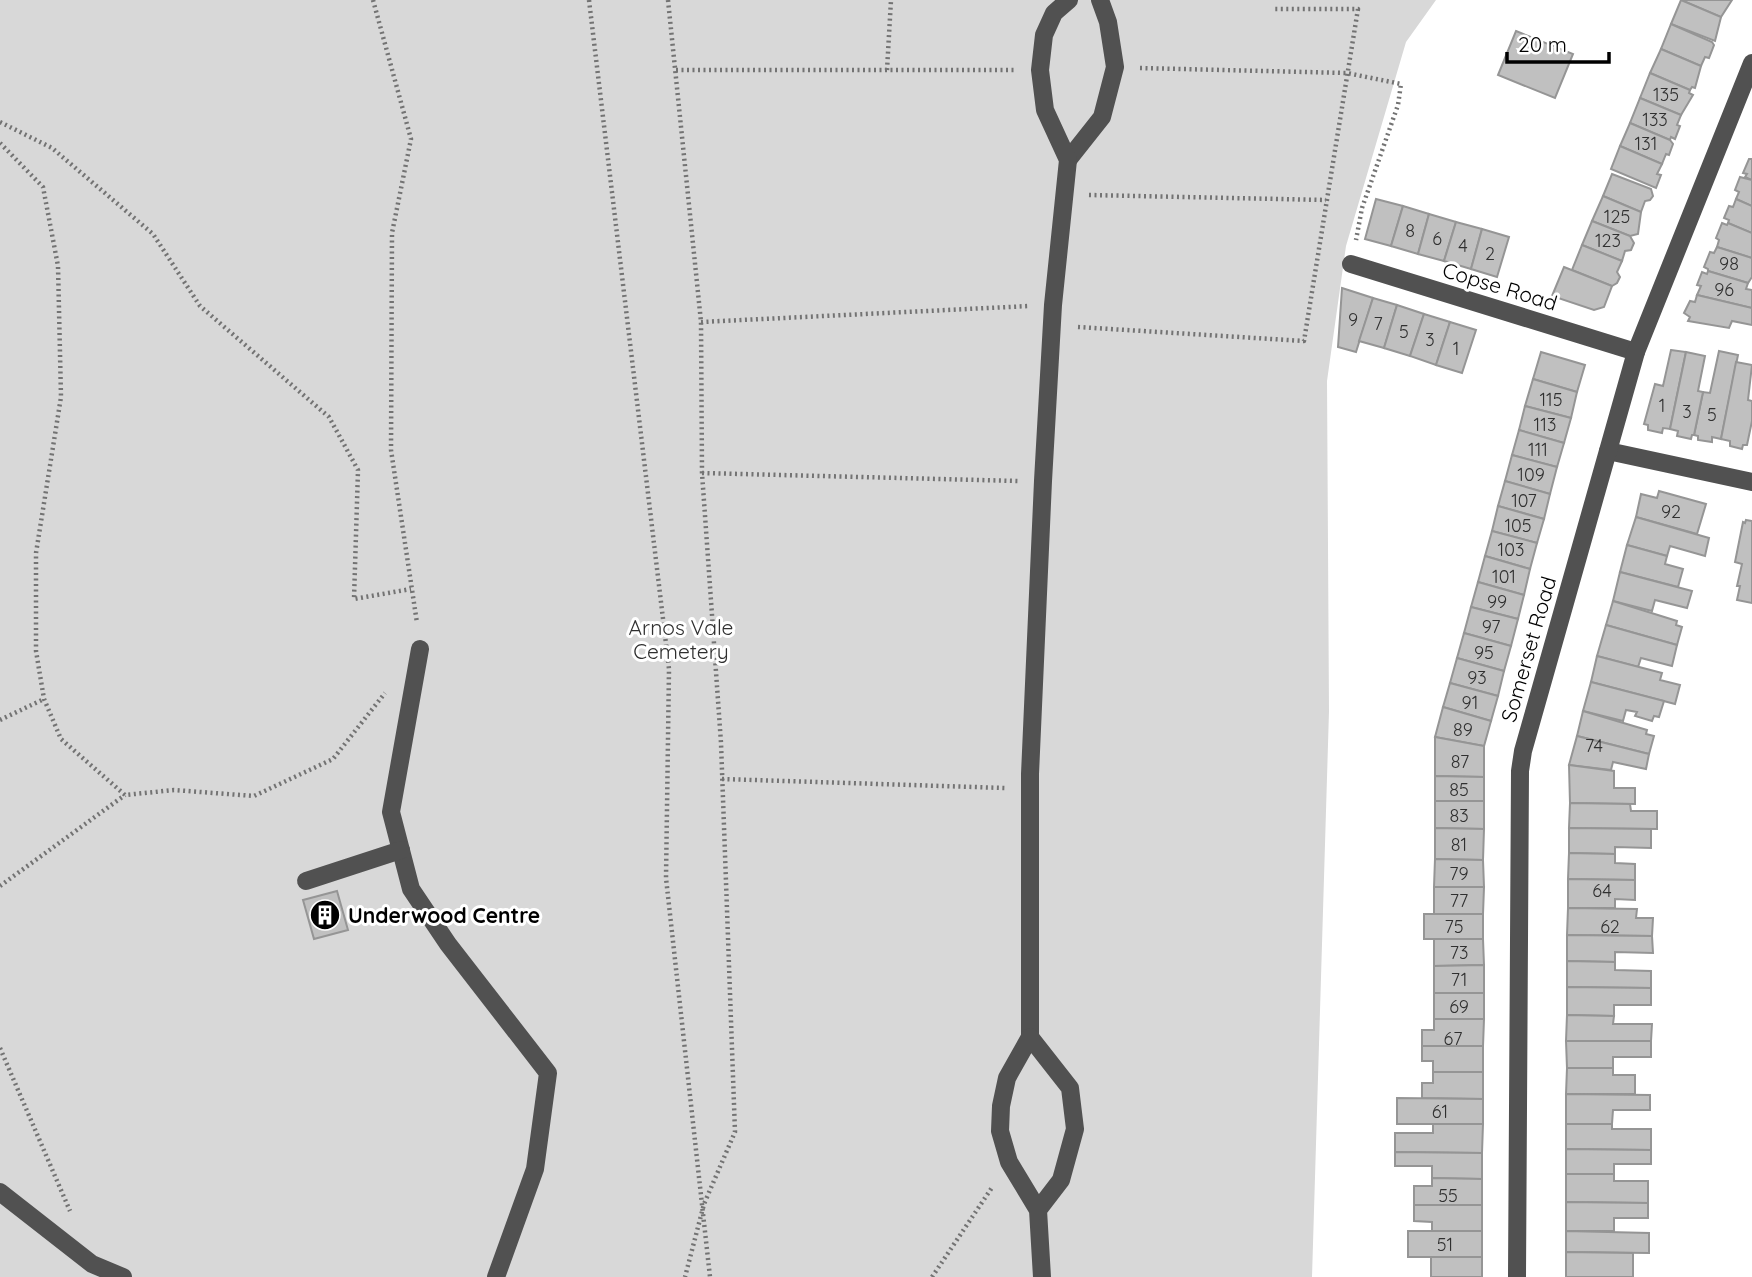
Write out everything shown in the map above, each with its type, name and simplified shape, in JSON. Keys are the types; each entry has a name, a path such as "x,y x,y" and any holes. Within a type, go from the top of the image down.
{"street":[{"path":"1042,1277 1038,1210 1009,1162 1000,1131 1001,1106 1007,1078 1030,1037 1030,789 1043,481 1053,305 1068,160 1045,110 1040,69 1044,35 1055,13 1069,0"},
{"path":"1068,160 1102,117 1115,67 1108,22 1100,0"},
{"name":"Somerset Road","path":"1517,1277 1520,771 1523,751 1636,352 1752,63"},
{"name":"Copse Road","path":"1351,264 1636,352"},
{"path":"1608,451 1752,482"},
{"path":"420,649 391,813 411,889 448,944 548,1073 535,1169 496,1277"},
{"path":"306,881 401,850"},
{"path":"1030,1037 1070,1088 1075,1129 1061,1180 1038,1210"},
{"path":"0,1192 92,1264 123,1277"}],"path":[{"path":"373,0 411,139 392,233 391,450 420,649"},
{"path":"589,0 669,669 666,878 710,1277"},
{"path":"668,0 701,322 702,473 722,779 735,1132 704,1204 685,1277"},
{"path":"887,70 891,0"},
{"path":"1052,325 1304,341 1358,9 1273,9"},
{"path":"1115,67 1347,73 1401,84 1398,105 1362,208 1351,264"},
{"path":"676,70 1040,69"},
{"path":"0,121 52,148 153,234 200,306 329,417 358,470 354,599 411,589"},
{"path":"0,143 43,187 58,266 61,397 36,553 36,651 44,699 61,738 125,795"},
{"path":"1066,194 1326,200"},
{"path":"701,322 1053,305"},
{"path":"702,473 1043,481"},
{"path":"0,886 125,795 174,790 254,796 333,760 388,689"},
{"path":"0,720 44,699"},
{"path":"722,779 1030,789"},
{"path":"0,1048 71,1213"},
{"path":"932,1277 1009,1162"}],"green space":[{"name":"Arnos Vale Cemetery","path":"0,0 1436,0 1406,42 1346,246 1327,381 1329,711 1312,1277 0,1277"}],"building":[{"path":"1681,0 1732,0 1721,17"},
{"path":"1681,0 1721,17 1715,41 1671,24"},
{"path":"1671,24 1712,42 1714,45 1709,58 1705,57 1701,66 1661,49"},
{"path":"1516,31 1573,54 1555,98 1498,75"},
{"path":"1661,49 1701,66 1695,88 1690,90 1650,73"},
{"path":"1650,73 1690,90 1689,93 1693,95 1681,115 1640,98"},
{"path":"1640,98 1681,115 1675,139 1671,137 1670,140 1630,123"},
{"path":"1630,123 1670,140 1673,144 1662,164 1620,146"},
{"path":"1620,146 1662,164 1657,174 1661,175 1656,188 1611,169"},
{"path":"1749,159 1752,159 1752,180 1743,173"},
{"path":"1612,174 1651,189 1653,196 1645,201 1641,212 1603,196"},
{"path":"1740,177 1752,180 1752,206 1736,199 1739,192 1735,190"},
{"path":"1603,196 1641,212 1638,234 1630,236 1592,221"},
{"path":"1376,199 1403,206 1391,246 1365,239"},
{"path":"1736,199 1752,206 1752,233 1728,223 1729,220 1724,218 1729,206 1733,207"},
{"path":"1403,206 1429,214 1418,254 1391,246"},
{"path":"1429,214 1456,222 1444,261 1418,254"},
{"path":"1592,221 1630,236 1634,243 1631,250 1625,251 1622,261 1582,245"},
{"path":"1456,222 1482,229 1471,269 1444,261"},
{"path":"1722,223 1752,233 1752,258 1717,247 1719,240 1716,238"},
{"path":"1482,229 1509,237 1497,277 1471,269"},
{"path":"1582,245 1622,261 1617,272 1620,277 1617,283 1612,286 1572,270"},
{"path":"1717,247 1752,258 1752,277 1748,283 1708,271 1704,267 1710,252 1714,253"},
{"path":"1564,267 1612,286 1604,307 1594,310 1552,296"},
{"path":"1708,271 1748,283 1746,289 1752,290 1752,308 1697,295 1701,286 1697,285 1702,272 1707,274"},
{"path":"1342,288 1373,298 1356,352 1338,347"},
{"path":"1697,295 1752,308 1752,325 1732,321 1729,328 1688,321 1690,317 1684,313 1690,301 1695,302"},
{"path":"1373,298 1397,305 1384,348 1359,341"},
{"path":"1397,305 1424,314 1410,356 1384,348"},
{"path":"1424,314 1450,322 1436,365 1410,356"},
{"path":"1450,322 1476,330 1462,373 1436,365"},
{"path":"1671,350 1686,352 1670,429 1663,428 1662,433 1648,430 1648,425 1644,424 1655,384 1663,386"},
{"path":"1719,351 1738,355 1721,439 1712,437 1712,442 1698,440 1698,436 1694,435 1703,392 1710,393"},
{"path":"1541,352 1585,365 1577,392 1533,379"},
{"path":"1686,352 1705,356 1698,391 1703,392 1691,439 1677,436 1678,431 1670,429"},
{"path":"1736,362 1752,365 1748,400 1752,401 1752,421 1747,445 1743,445 1742,449 1730,446 1730,441 1721,439"},
{"path":"1533,379 1577,392 1571,418 1525,406"},
{"path":"1525,406 1571,418 1564,443 1519,430"},
{"path":"1519,430 1564,443 1557,467 1512,455"},
{"path":"1512,455 1557,467 1550,494 1505,481"},
{"path":"1505,481 1550,494 1544,519 1498,506"},
{"path":"1659,491 1706,504 1697,534 1636,517 1641,494 1657,498"},
{"path":"1498,506 1544,519 1537,543 1492,531"},
{"path":"1636,517 1709,538 1705,556 1670,546 1667,556 1627,545"},
{"path":"1752,521 1752,603 1737,600 1742,564 1735,562 1743,522"},
{"path":"1492,531 1537,543 1530,569 1485,556"},
{"path":"1627,545 1667,556 1665,564 1683,569 1678,587 1620,572"},
{"path":"1485,556 1530,569 1524,595 1478,582"},
{"path":"1620,572 1692,591 1687,608 1655,600 1652,611 1613,601"},
{"path":"1478,582 1524,595 1518,619 1471,607"},
{"path":"1613,601 1677,621 1676,625 1682,627 1677,645 1606,625"},
{"path":"1471,607 1518,619 1511,646 1464,633"},
{"path":"1606,625 1677,645 1672,666 1641,658 1638,667 1597,656"},
{"path":"1464,633 1511,646 1504,671 1457,658"},
{"path":"1597,656 1662,673 1660,680 1680,685 1675,704 1591,682"},
{"path":"1457,658 1504,671 1498,696 1450,683"},
{"path":"1591,682 1664,701 1659,717 1654,716 1652,721 1635,716 1637,712 1626,710 1623,721 1583,711"},
{"path":"1450,683 1498,696 1491,721 1443,707"},
{"path":"1443,707 1491,721 1484,746 1435,737"},
{"path":"1583,711 1647,730 1646,734 1654,736 1649,754 1577,736"},
{"path":"1577,736 1649,754 1646,769 1613,762 1611,770 1569,765"},
{"path":"1435,737 1484,746 1484,777 1435,776"},
{"path":"1569,765 1614,771 1614,788 1635,788 1635,804 1570,803"},
{"path":"1435,776 1484,777 1484,801 1435,801"},
{"path":"1435,801 1484,801 1484,829 1435,828"},
{"path":"1570,803 1630,804 1631,811 1657,811 1657,829 1569,828"},
{"path":"1435,828 1484,829 1483,860 1435,859"},
{"path":"1569,828 1651,829 1651,848 1615,847 1615,854 1569,853"},
{"path":"1569,853 1615,854 1615,863 1635,864 1635,880 1568,879"},
{"path":"1435,859 1483,860 1484,887 1434,887"},
{"path":"1568,879 1635,880 1635,900 1615,899 1615,908 1568,908"},
{"path":"1434,887 1484,887 1483,914 1434,914"},
{"name":"Underwood Centre","path":"337,891 348,930 314,939 303,900"},
{"path":"1568,908 1637,909 1636,918 1653,918 1652,936 1567,935"},
{"path":"1424,914 1483,914 1483,939 1424,939"},
{"path":"1567,935 1652,936 1653,953 1615,952 1615,962 1567,961"},
{"path":"1434,939 1483,939 1484,965 1434,966"},
{"path":"1567,961 1615,962 1615,970 1651,971 1651,988 1567,987"},
{"path":"1484,965 1484,993 1434,993 1434,966"},
{"path":"1567,987 1651,988 1651,1005 1614,1005 1614,1016 1567,1015"},
{"path":"1434,993 1484,993 1484,1019 1434,1019"},
{"path":"1567,1015 1614,1016 1613,1024 1652,1024 1651,1041 1566,1041"},
{"path":"1434,1019 1484,1019 1483,1046 1422,1046 1422,1030 1434,1030"},
{"path":"1566,1041 1651,1041 1651,1057 1613,1057 1613,1068 1567,1068"},
{"path":"1422,1046 1483,1046 1483,1072 1433,1072 1433,1061 1422,1061"},
{"path":"1567,1068 1613,1068 1613,1075 1635,1075 1635,1094 1566,1094"},
{"path":"1433,1072 1483,1072 1483,1099 1422,1098 1422,1083 1433,1083"},
{"path":"1566,1094 1650,1095 1650,1110 1613,1110 1612,1124 1566,1124"},
{"path":"1397,1098 1483,1099 1483,1124 1397,1124"},
{"path":"1433,1124 1483,1124 1482,1153 1395,1152 1395,1133 1433,1133"},
{"path":"1566,1124 1612,1124 1612,1129 1651,1129 1651,1150 1566,1149"},
{"path":"1566,1149 1651,1150 1651,1164 1614,1164 1614,1174 1566,1174"},
{"path":"1395,1152 1482,1153 1482,1179 1432,1178 1432,1166 1395,1166"},
{"path":"1566,1174 1614,1174 1614,1181 1648,1181 1648,1203 1566,1202"},
{"path":"1432,1178 1482,1179 1482,1205 1414,1205 1414,1186 1432,1186"},
{"path":"1566,1202 1648,1203 1648,1218 1614,1218 1614,1231 1566,1231"},
{"path":"1414,1205 1482,1205 1482,1231 1432,1231 1432,1222 1414,1221"},
{"path":"1408,1231 1482,1231 1482,1257 1408,1257"},
{"path":"1566,1231 1649,1233 1649,1253 1566,1252"},
{"path":"1566,1252 1633,1253 1633,1277 1566,1277"},
{"path":"1431,1257 1482,1257 1482,1277 1431,1277"}],"place":[{"name":"Underwood Centre","path":"325,915"}]}
